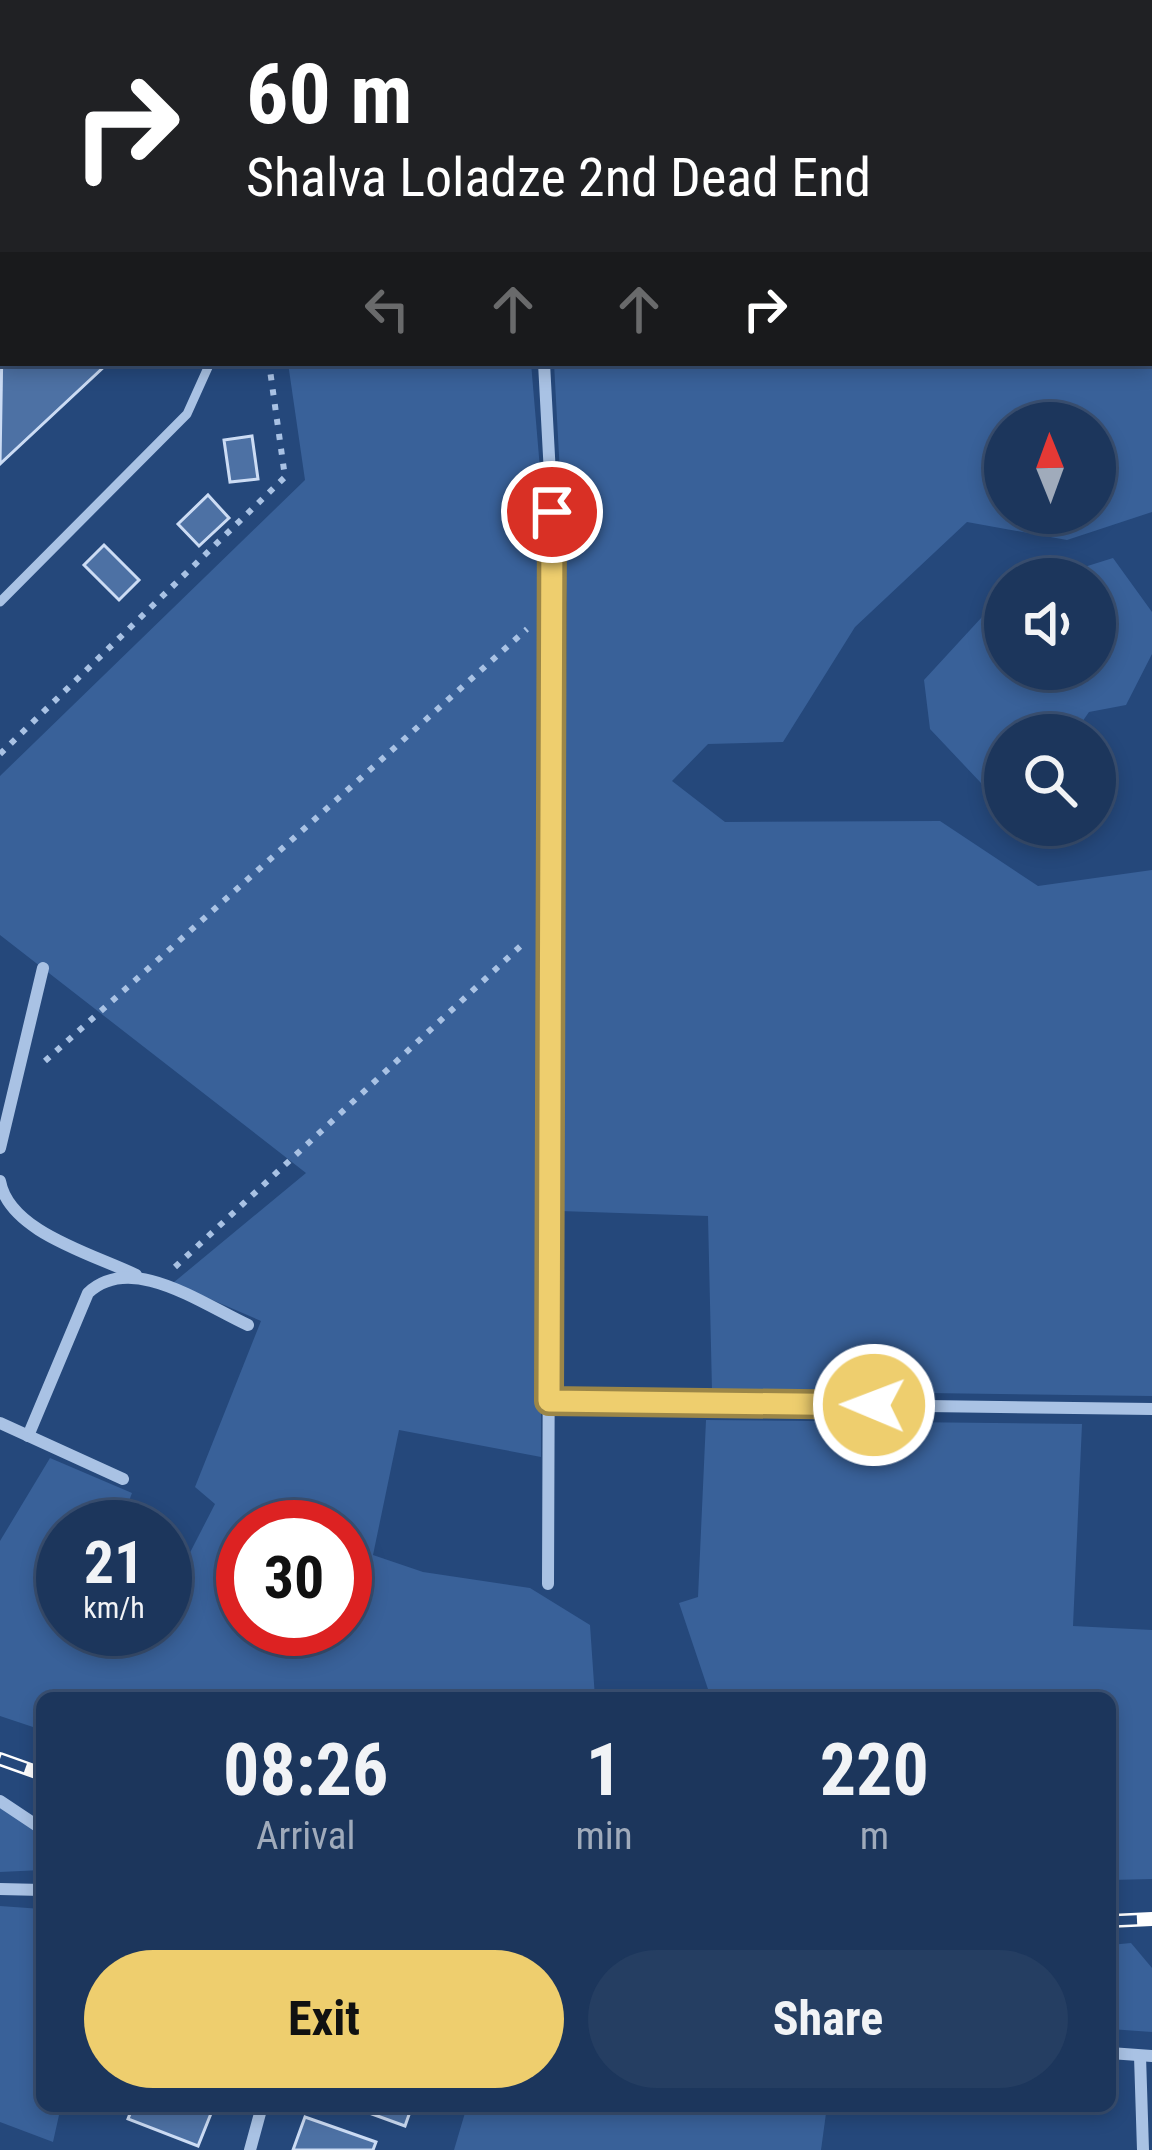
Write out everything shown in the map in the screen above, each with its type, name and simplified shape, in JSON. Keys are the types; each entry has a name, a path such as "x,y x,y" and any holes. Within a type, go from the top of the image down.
{"street":[{"path":"544,366 552,607 548,1584"},
{"path":"0,1148 43,968"},
{"path":"0,1181 3,1201 22,1219 248,1324"},
{"path":"28,1436 88,1293 103,1279 137,1275"},
{"path":"549,1401 1152,1409"},
{"path":"0,1424 123,1479"},
{"path":"0,1801 36,1824"},
{"path":"0,1889 36,1890"},
{"path":"1116,2054 1146,2056 1143,2150"},
{"path":"250,2150 260,2112"}],"lane":[{"path":"0,602 187,414 209,366"}],"path":[{"path":"0,754 285,477 268,366"},
{"path":"14,1088 552,607"},
{"path":"157,1284 550,918"}],"shaded area":[{"path":"288,366 531,366 543,504 541,1457 399,1430 373,1555 423,1572 530,1588 590,1625 595,1692 36,1692 36,1728 0,1716 0,1541 50,1458 132,1493 129,1500 36,1500 36,1656 192,1656 192,1549 215,1504 195,1487 261,1321 173,1283 306,1173 0,935 0,776 305,480"},
{"path":"554,366 1152,366 1152,512 1116,524 1116,402 984,402 984,525 967,522 855,627 783,742 708,744 672,781 725,822 940,821 1038,886 1152,870 1152,1396 712,1390 708,1216 560,1211 567,603"},
{"path":"1034,534 1085,534 1067,540"},
{"path":"1116,562 1152,612 1152,654 1126,705 1088,714 984,714 984,790 930,729 924,680 984,615 984,690 1116,690"},
{"path":"706,1420 1082,1424 1073,1626 1152,1630 1152,1879 1116,1880 1116,1692 709,1692 679,1603 698,1597"},
{"path":"0,1806 36,1830 36,1870 0,1872"},
{"path":"0,1906 36,1909 36,2112 60,2112 53,2142 0,2122"},
{"path":"1131,1943 1152,1968 1152,2032 1116,2029 1116,1944"},
{"path":"465,2112 826,2112 821,2150 454,2150"}],"building":[{"path":"2,366 105,366 0,464"},
{"path":"252,436 258,479 230,482 224,440"},
{"path":"208,495 229,518 199,546 178,524"},
{"path":"104,545 139,580 119,600 84,565"},
{"path":"131,2112 212,2112 198,2146 128,2119"},
{"path":"366,2112 410,2112 405,2126"},
{"path":"305,2117 376,2142 373,2150 293,2150"}],"railway":[{"path":"0,1759 36,1772"},
{"path":"1116,1921 1152,1919"}],"route":[{"path":"552,512 549,1401 874,1405"}]}
